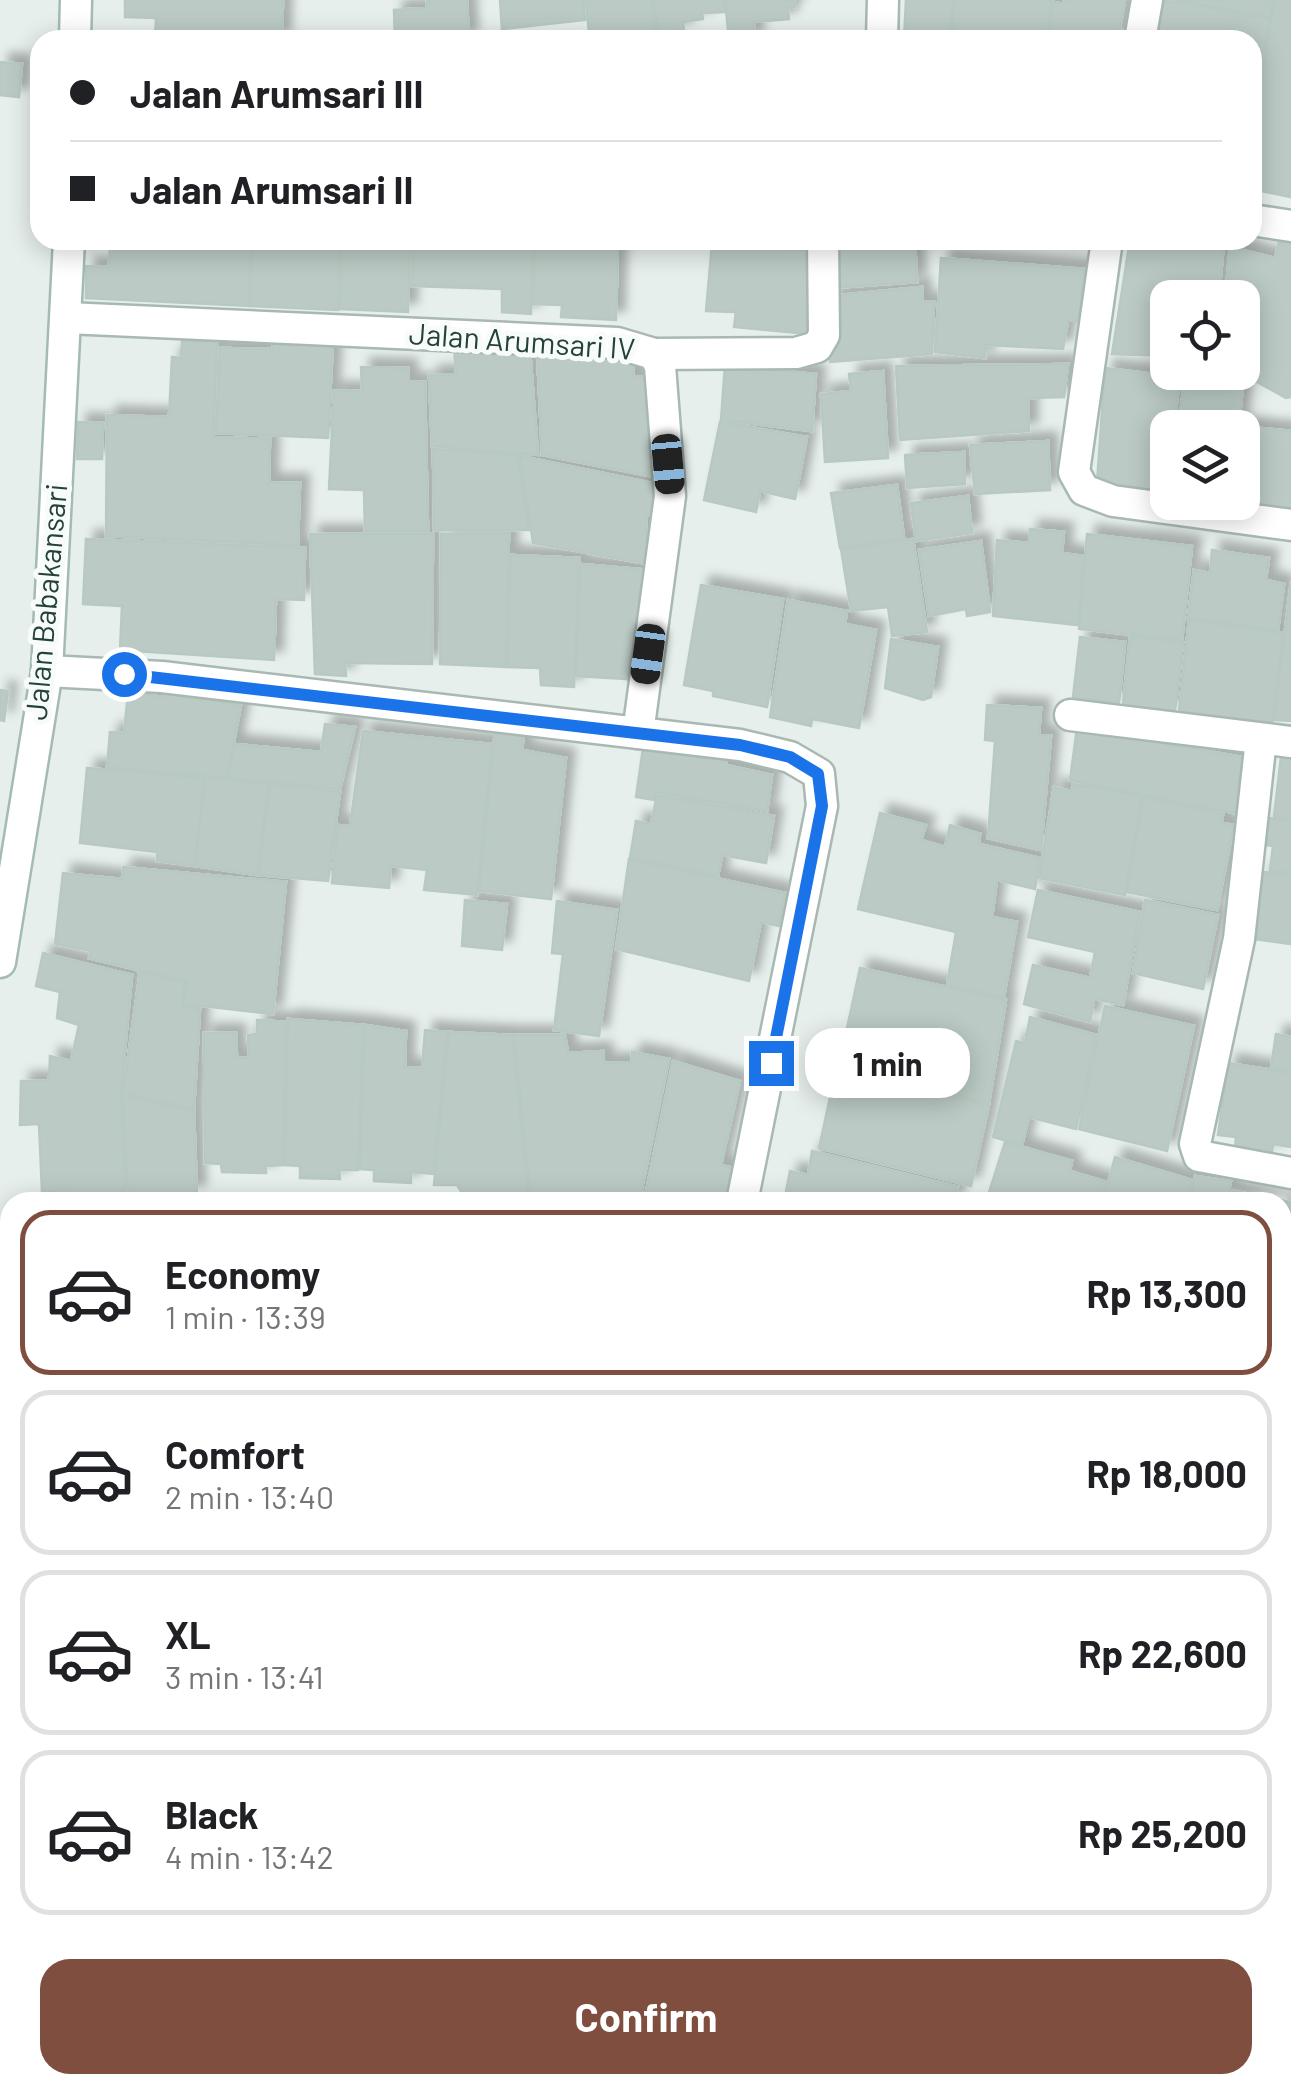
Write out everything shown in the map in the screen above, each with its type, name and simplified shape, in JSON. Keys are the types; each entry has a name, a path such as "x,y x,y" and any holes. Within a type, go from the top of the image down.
{"street":[{"path":"75,30 76,0"},
{"path":"882,30 883,0"},
{"path":"1142,30 1146,0"},
{"path":"1262,222 1291,226"},
{"name":"Jalan Babakansari","path":"0,962 6,896 47,671 69,250"},
{"path":"654,354 796,352 817,347 824,334 823,250"},
{"path":"1107,250 1074,472 1084,490 1113,500 1291,525"},
{"name":"Jalan Arumsari IV","path":"67,318 617,343 654,354 660,366 670,496 638,733"},
{"path":"47,671 162,677 740,745 790,757 818,774 822,806 744,1192"},
{"path":"1070,715 1276,741 1195,1144 1199,1156 1291,1173"}],"building":[{"path":"125,0 283,0 282,30 155,30 156,18 125,17"},
{"path":"427,0 467,0 468,30 395,30 394,10 427,8"},
{"path":"500,0 583,0 585,20 502,29"},
{"path":"586,0 652,0 655,30 589,30"},
{"path":"654,0 724,0 725,12 702,13 703,19 683,22 684,30 657,30"},
{"path":"725,0 794,0 795,7 788,8 789,19 754,22 754,30 728,30"},
{"path":"906,0 953,0 951,30 904,30"},
{"path":"954,0 1052,0 1048,30 952,30"},
{"path":"1064,0 1125,0 1120,30 1050,30 1054,2 1064,4"},
{"path":"1160,0 1270,19 1262,64 1262,30 1156,30"},
{"path":"1174,0 1273,0 1270,17"},
{"path":"1275,0 1291,0 1290,197 1262,191 1262,76"},
{"path":"0,62 22,64 19,97 0,95"},
{"path":"1279,241 1291,244 1291,397 1260,384 1260,280 1227,280 1230,250 1275,258"},
{"path":"110,250 251,250 249,306 86,298 86,266 109,267"},
{"path":"252,250 340,250 338,310 250,306"},
{"path":"342,250 410,250 408,312 340,309"},
{"path":"413,250 533,250 531,314 502,312 502,289 412,286"},
{"path":"535,250 618,250 616,320 561,317 562,305 533,304"},
{"path":"711,250 811,251 807,334 734,327 736,312 706,311"},
{"path":"831,250 915,250 917,282 833,288"},
{"path":"1128,250 1223,250 1221,280 1150,280 1150,355 1112,354"},
{"path":"941,258 1084,269 1078,321 1068,320 1063,349 986,345 985,358 935,352"},
{"path":"922,287 922,302 934,302 932,354 830,362 830,296"},
{"path":"273,339 333,341 328,438 216,433 220,348 273,349"},
{"path":"182,341 217,342 213,437 270,439 269,483 300,483 298,545 106,536 107,415 169,417 172,357 181,358"},
{"path":"454,349 530,350 538,455 432,446 429,375 456,374"},
{"path":"537,350 634,354 633,376 654,378 655,477 542,455"},
{"path":"1068,364 1064,397 1028,398 1029,431 900,440 896,366"},
{"path":"725,365 816,374 812,431 721,420"},
{"path":"361,367 408,368 408,382 425,382 428,531 365,531 364,490 329,489 334,391 362,391"},
{"path":"1105,368 1150,373 1150,390 1178,390 1176,410 1150,410 1150,489 1097,483"},
{"path":"883,371 888,458 825,462 821,394 851,391 849,374"},
{"path":"1183,390 1243,390 1241,410 1181,410"},
{"path":"78,422 103,423 102,459 77,459"},
{"path":"720,422 807,437 795,499 760,491 756,512 704,500"},
{"path":"1260,428 1291,431 1291,514 1260,507"},
{"path":"1048,441 1050,490 975,494 970,445"},
{"path":"433,449 517,455 529,530 434,530"},
{"path":"964,452 965,484 907,488 905,455"},
{"path":"520,456 662,485 663,517 646,515 647,564 533,543"},
{"path":"897,485 904,538 840,548 831,493"},
{"path":"968,496 972,533 916,541 911,503"},
{"path":"1030,529 1064,532 1062,553 1084,556 1078,625 993,616 997,540 1029,543"},
{"path":"509,533 506,667 440,664 441,534"},
{"path":"310,534 433,534 432,664 345,663 346,676 315,674"},
{"path":"1087,534 1192,546 1182,640 1079,629"},
{"path":"86,539 305,548 304,600 276,599 274,660 120,650 122,606 83,604"},
{"path":"913,539 927,632 892,636 888,607 851,611 841,549"},
{"path":"981,541 990,612 967,616 966,609 929,616 919,550"},
{"path":"1212,550 1269,558 1266,580 1284,584 1278,630 1188,618 1194,570 1210,573"},
{"path":"511,555 579,558 574,687 541,685 540,668 507,667"},
{"path":"580,564 649,570 641,680 576,676"},
{"path":"1291,582 1291,721 1274,720"},
{"path":"701,585 783,599 767,707 713,696 713,691 684,685"},
{"path":"788,600 847,611 845,624 876,630 859,728 812,719 811,726 770,717"},
{"path":"1189,620 1283,633 1272,723 1179,711"},
{"path":"1080,637 1125,642 1119,703 1073,697"},
{"path":"1130,637 1183,642 1175,711 1123,705"},
{"path":"891,639 938,647 931,697 923,700 885,688"},
{"path":"0,690 8,691 4,721 0,720"},
{"path":"128,693 165,697 165,693 241,705 227,778 107,767 110,732 124,733"},
{"path":"987,705 1041,708 1039,735 1051,736 1041,850 988,838 995,741 985,740"},
{"path":"325,724 355,727 340,789 228,778 235,744 321,752"},
{"path":"1077,728 1248,758 1239,814 1070,780"},
{"path":"363,731 492,744 477,895 424,890 427,870 391,866 389,888 332,883 338,825 350,826"},
{"path":"495,731 524,735 522,750 566,758 551,899 479,891"},
{"path":"645,734 727,758 726,765 772,775 767,811 656,792 655,800 636,797"},
{"path":"1281,757 1291,758 1291,819 1274,817"},
{"path":"87,768 204,778 195,866 157,861 157,852 80,843"},
{"path":"205,779 269,784 257,875 195,866"},
{"path":"270,784 340,792 328,881 258,875"},
{"path":"1073,784 1142,796 1125,895 1039,878 1054,787 1071,791"},
{"path":"657,795 774,816 766,863 722,855 718,876 630,858 636,821 651,824"},
{"path":"1143,797 1223,814 1222,823 1234,825 1217,910 1127,892"},
{"path":"880,813 926,825 921,840 945,847 950,825 980,834 979,844 1040,858 1035,889 997,880 992,917 1017,922 1004,997 947,985 956,932 858,909"},
{"path":"1269,818 1291,821 1291,873 1270,871 1273,846 1265,845"},
{"path":"629,859 785,893 779,926 761,922 749,981 616,949"},
{"path":"123,867 286,882 273,1014 184,1004 187,982 89,958 91,951 55,944 63,873 122,879"},
{"path":"1264,872 1291,875 1291,944 1254,939"},
{"path":"1038,890 1140,912 1123,1005 1094,999 1090,1022 1024,1004 1033,965 1090,978 1095,952 1028,937"},
{"path":"465,900 507,904 502,950 462,946"},
{"path":"1145,900 1218,915 1203,989 1133,973"},
{"path":"557,901 617,910 599,1036 554,1030 563,954 552,953"},
{"path":"43,953 132,975 121,1093 125,1192 42,1192 39,1124 20,1125 21,1081 49,1081 50,1056 71,1061 79,1025 57,1018 60,992 36,986"},
{"path":"860,968 1006,1000 989,1103 852,1071 859,1036 846,1033"},
{"path":"140,972 185,982 182,1006 200,1009 194,1109 123,1093"},
{"path":"1105,1006 1194,1026 1167,1151 1079,1129"},
{"path":"1030,1017 1096,1035 1076,1129 1029,1117 1022,1145 993,1137 1016,1041 1025,1043"},
{"path":"288,1019 363,1025 358,1170 339,1170 340,1179 300,1178 300,1166 285,1165"},
{"path":"257,1020 286,1022 283,1165 266,1166 266,1173 222,1172 221,1164 205,1163 204,1033 236,1033 237,1058 249,1058 248,1035 257,1034"},
{"path":"365,1025 406,1031 405,1068 422,1068 425,1030 447,1032 433,1174 411,1172 411,1183 374,1181 374,1170 360,1169"},
{"path":"449,1032 512,1035 528,1192 462,1192 457,1185 434,1185"},
{"path":"1276,1034 1291,1037 1291,1071 1271,1068"},
{"path":"514,1035 565,1035 568,1053 603,1051 604,1063 632,1062 632,1052 669,1059 641,1192 530,1192"},
{"path":"673,1061 740,1081 721,1165 733,1168 728,1192 646,1192"},
{"path":"1228,1063 1291,1073 1291,1147 1273,1144 1272,1153 1235,1148 1236,1137 1218,1135"},
{"path":"836,1070 989,1105 971,1186 819,1148"},
{"path":"123,1096 194,1111 197,1192 128,1192"},
{"path":"1005,1142 1072,1161 1070,1171 1107,1182 1104,1192 989,1192"},
{"path":"812,1151 958,1187 957,1192 786,1192 790,1171 808,1175"},
{"path":"1115,1157 1192,1180 1189,1192 1106,1192"},
{"path":"1195,1176 1231,1181 1229,1190 1239,1192 1191,1192"}],"route":[{"path":"124,674 740,745 790,757 818,774 822,806 771,1063"}]}
